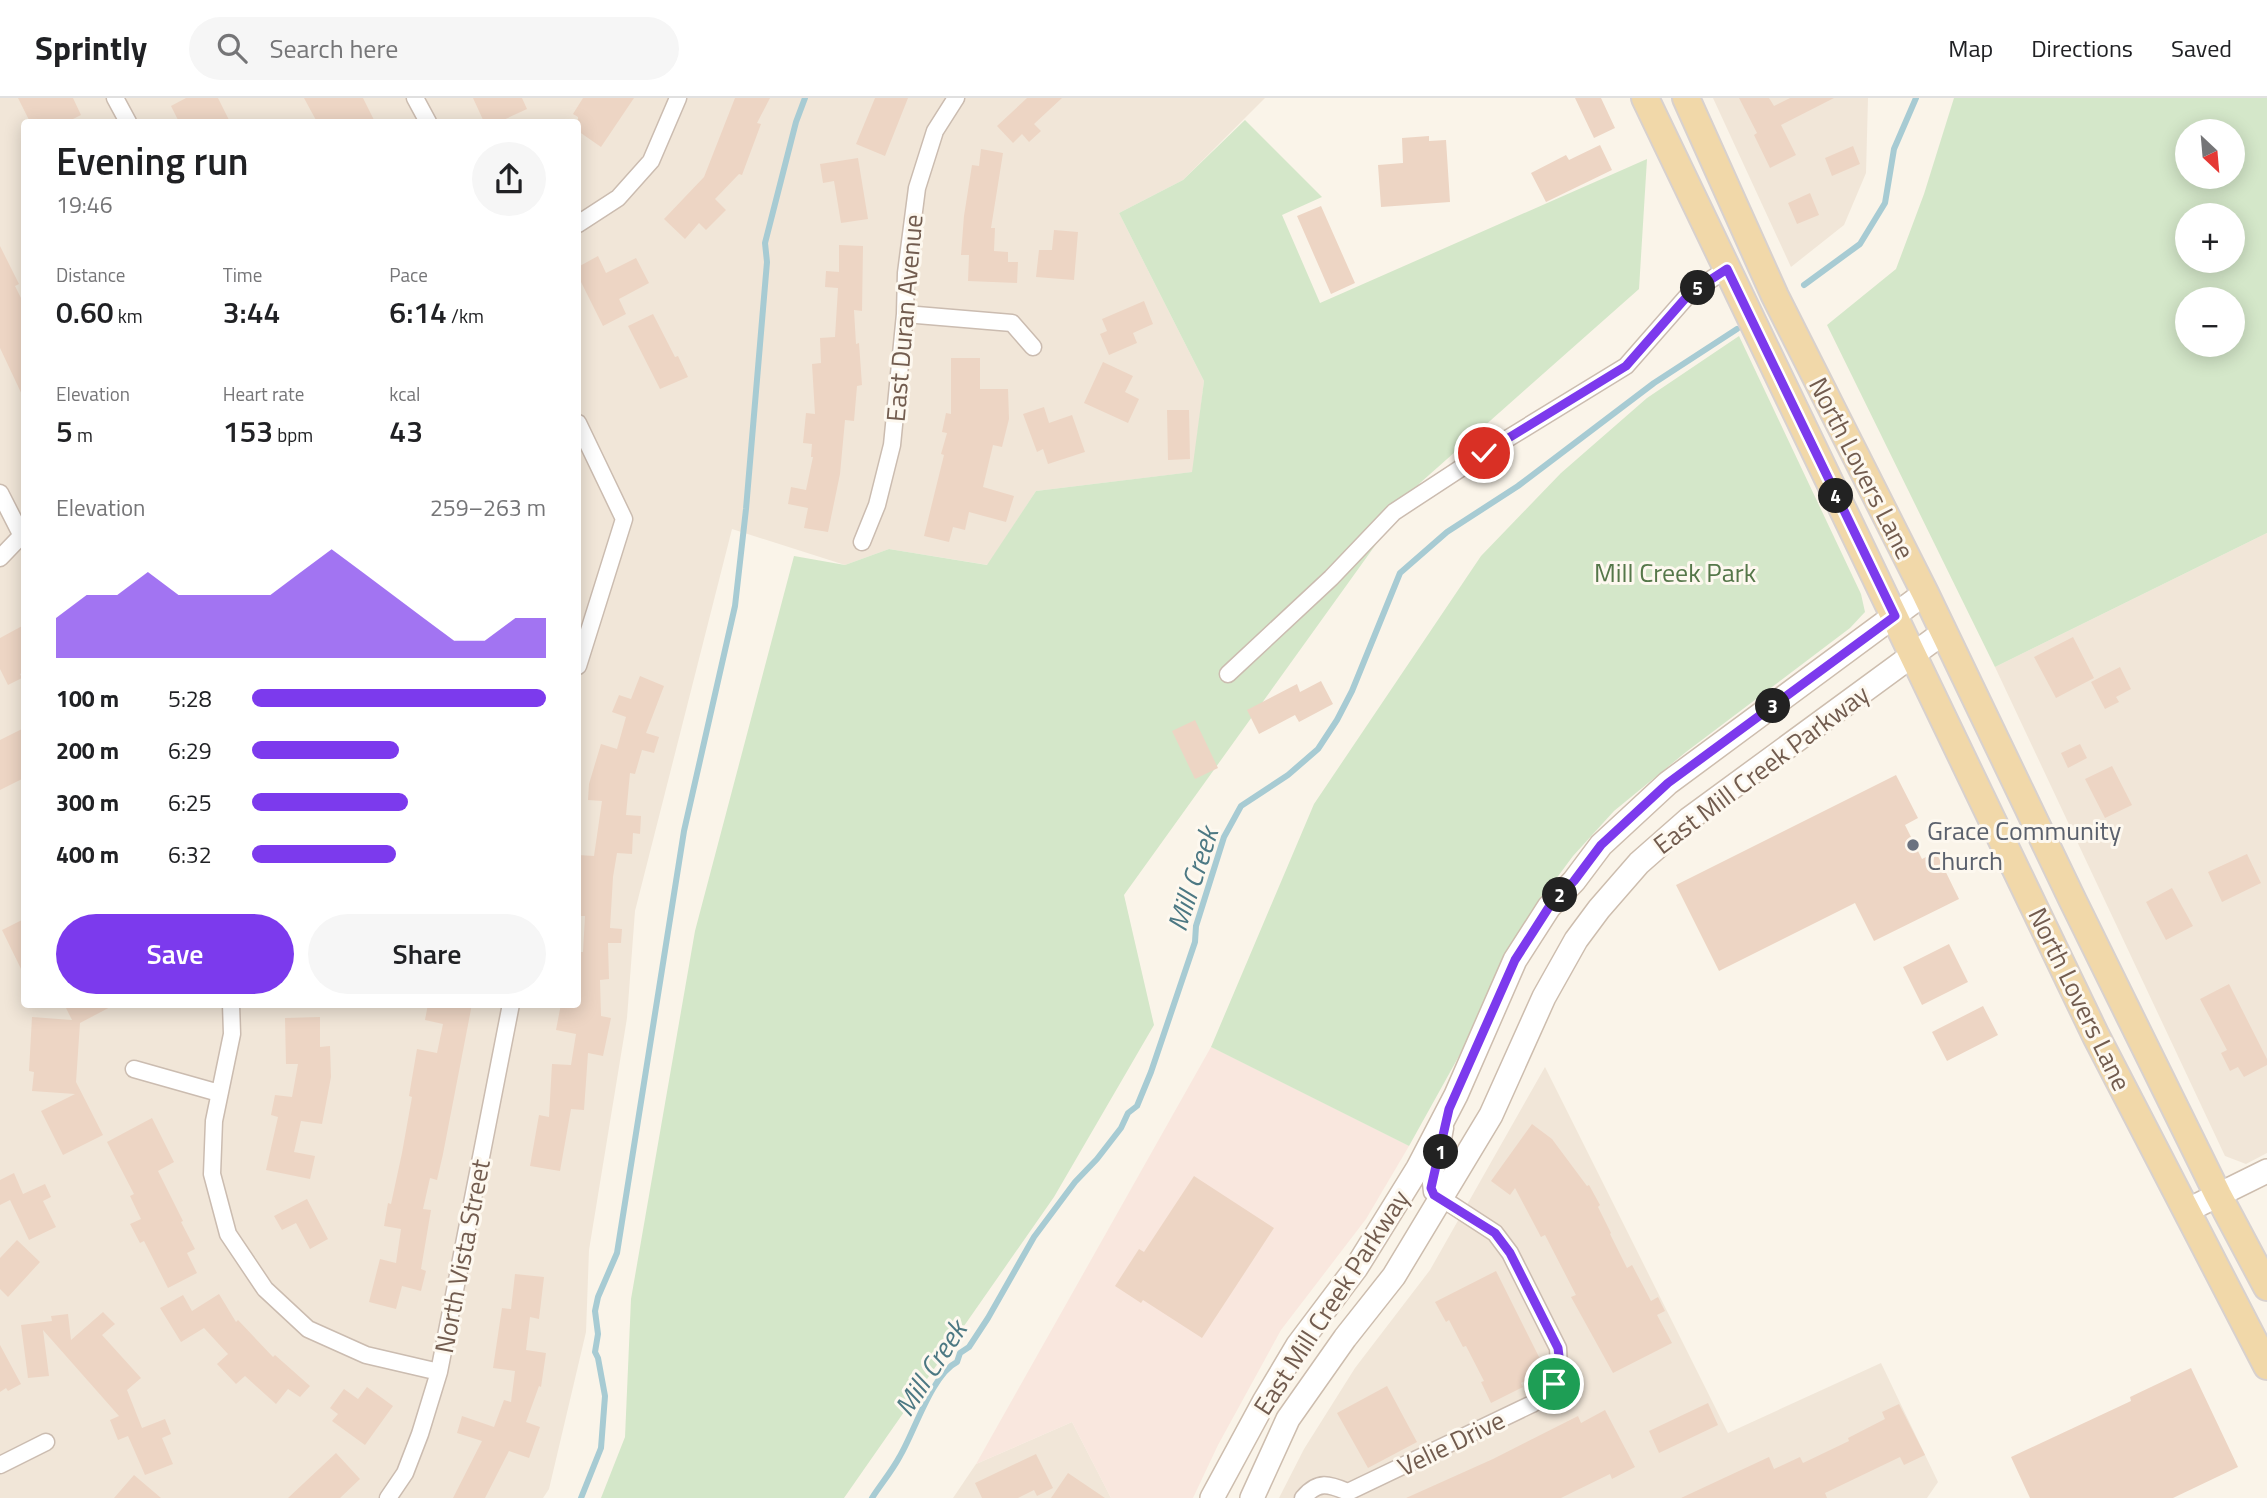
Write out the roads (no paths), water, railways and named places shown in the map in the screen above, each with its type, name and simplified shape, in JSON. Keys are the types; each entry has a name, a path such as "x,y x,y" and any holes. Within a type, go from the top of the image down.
{"main road":[{"name":"North Lovers Lane","path":"1645,98 2102,1047 2267,1366"},
{"name":"North Lovers Lane","path":"1686,98 1775,296 1925,593 2218,1195 2267,1287"}],"street":[{"path":"115,98 126,119"},
{"path":"415,98 426,119"},
{"path":"581,222 618,198 650,160 678,98"},
{"name":"East Duran Avenue","path":"862,542 877,505 892,444 905,314 906,273 917,188 935,131 956,98"},
{"path":"1228,674 1331,578 1394,512 1626,366 1690,293 1727,269"},
{"path":"905,314 1012,323 1033,347"},
{"path":"581,429 624,519 581,656"},
{"path":"0,493 21,531"},
{"path":"0,558 21,539"},
{"name":"East Mill Creek Parkway","path":"1212,1498 1298,1345 1356,1268 1418,1168 1449,1109 1515,960 1549,907 1574,881 1601,845 1668,783 1925,593"},
{"name":"East Mill Creek Parkway","path":"1252,1498 1288,1419 1345,1338 1394,1276 1490,1115 1550,986 1576,940 1599,909 1639,863 1689,819 1944,632"},
{"path":"231,1008 232,1034 214,1121 212,1174 228,1234 265,1289 308,1329 366,1355 439,1371"},
{"name":"North Vista Street","path":"388,1498 405,1473 439,1371 510,1008"},
{"path":"134,1069 219,1093"},
{"path":"1440,1198 1432,1192 1431,1183 1439,1161 1449,1109"},
{"path":"2186,1212 2267,1171"},
{"name":"Velie Drive","path":"1303,1498 1314,1488 1329,1484 1348,1495 1532,1404 1543,1397 1554,1384 1560,1364 1558,1348 1510,1253 1495,1233 1440,1198"},
{"path":"0,1465 46,1442"}],"waterway":[{"path":"581,1498 601,1448 605,1396 595,1352 598,1334 595,1311 598,1297 617,1253 684,831 735,606 767,262 765,243 796,122 805,98"},
{"name":"Mill Creek","path":"1804,285 1860,244 1885,203 1894,149 1916,98"},
{"name":"Mill Creek","path":"872,1498 894,1467 932,1391 948,1369 957,1362 960,1353 969,1347 1034,1237 1075,1182 1121,1128 1128,1113 1137,1106 1195,942 1196,926 1224,837 1241,806 1288,775 1318,749 1352,691 1400,573 1447,532 1518,486 1654,383 1737,329"}],"place":[{"name":"Grace Community Church","path":"1913,845"}],"park label":[{"name":"Mill Creek Park","path":"1675,572"}]}
